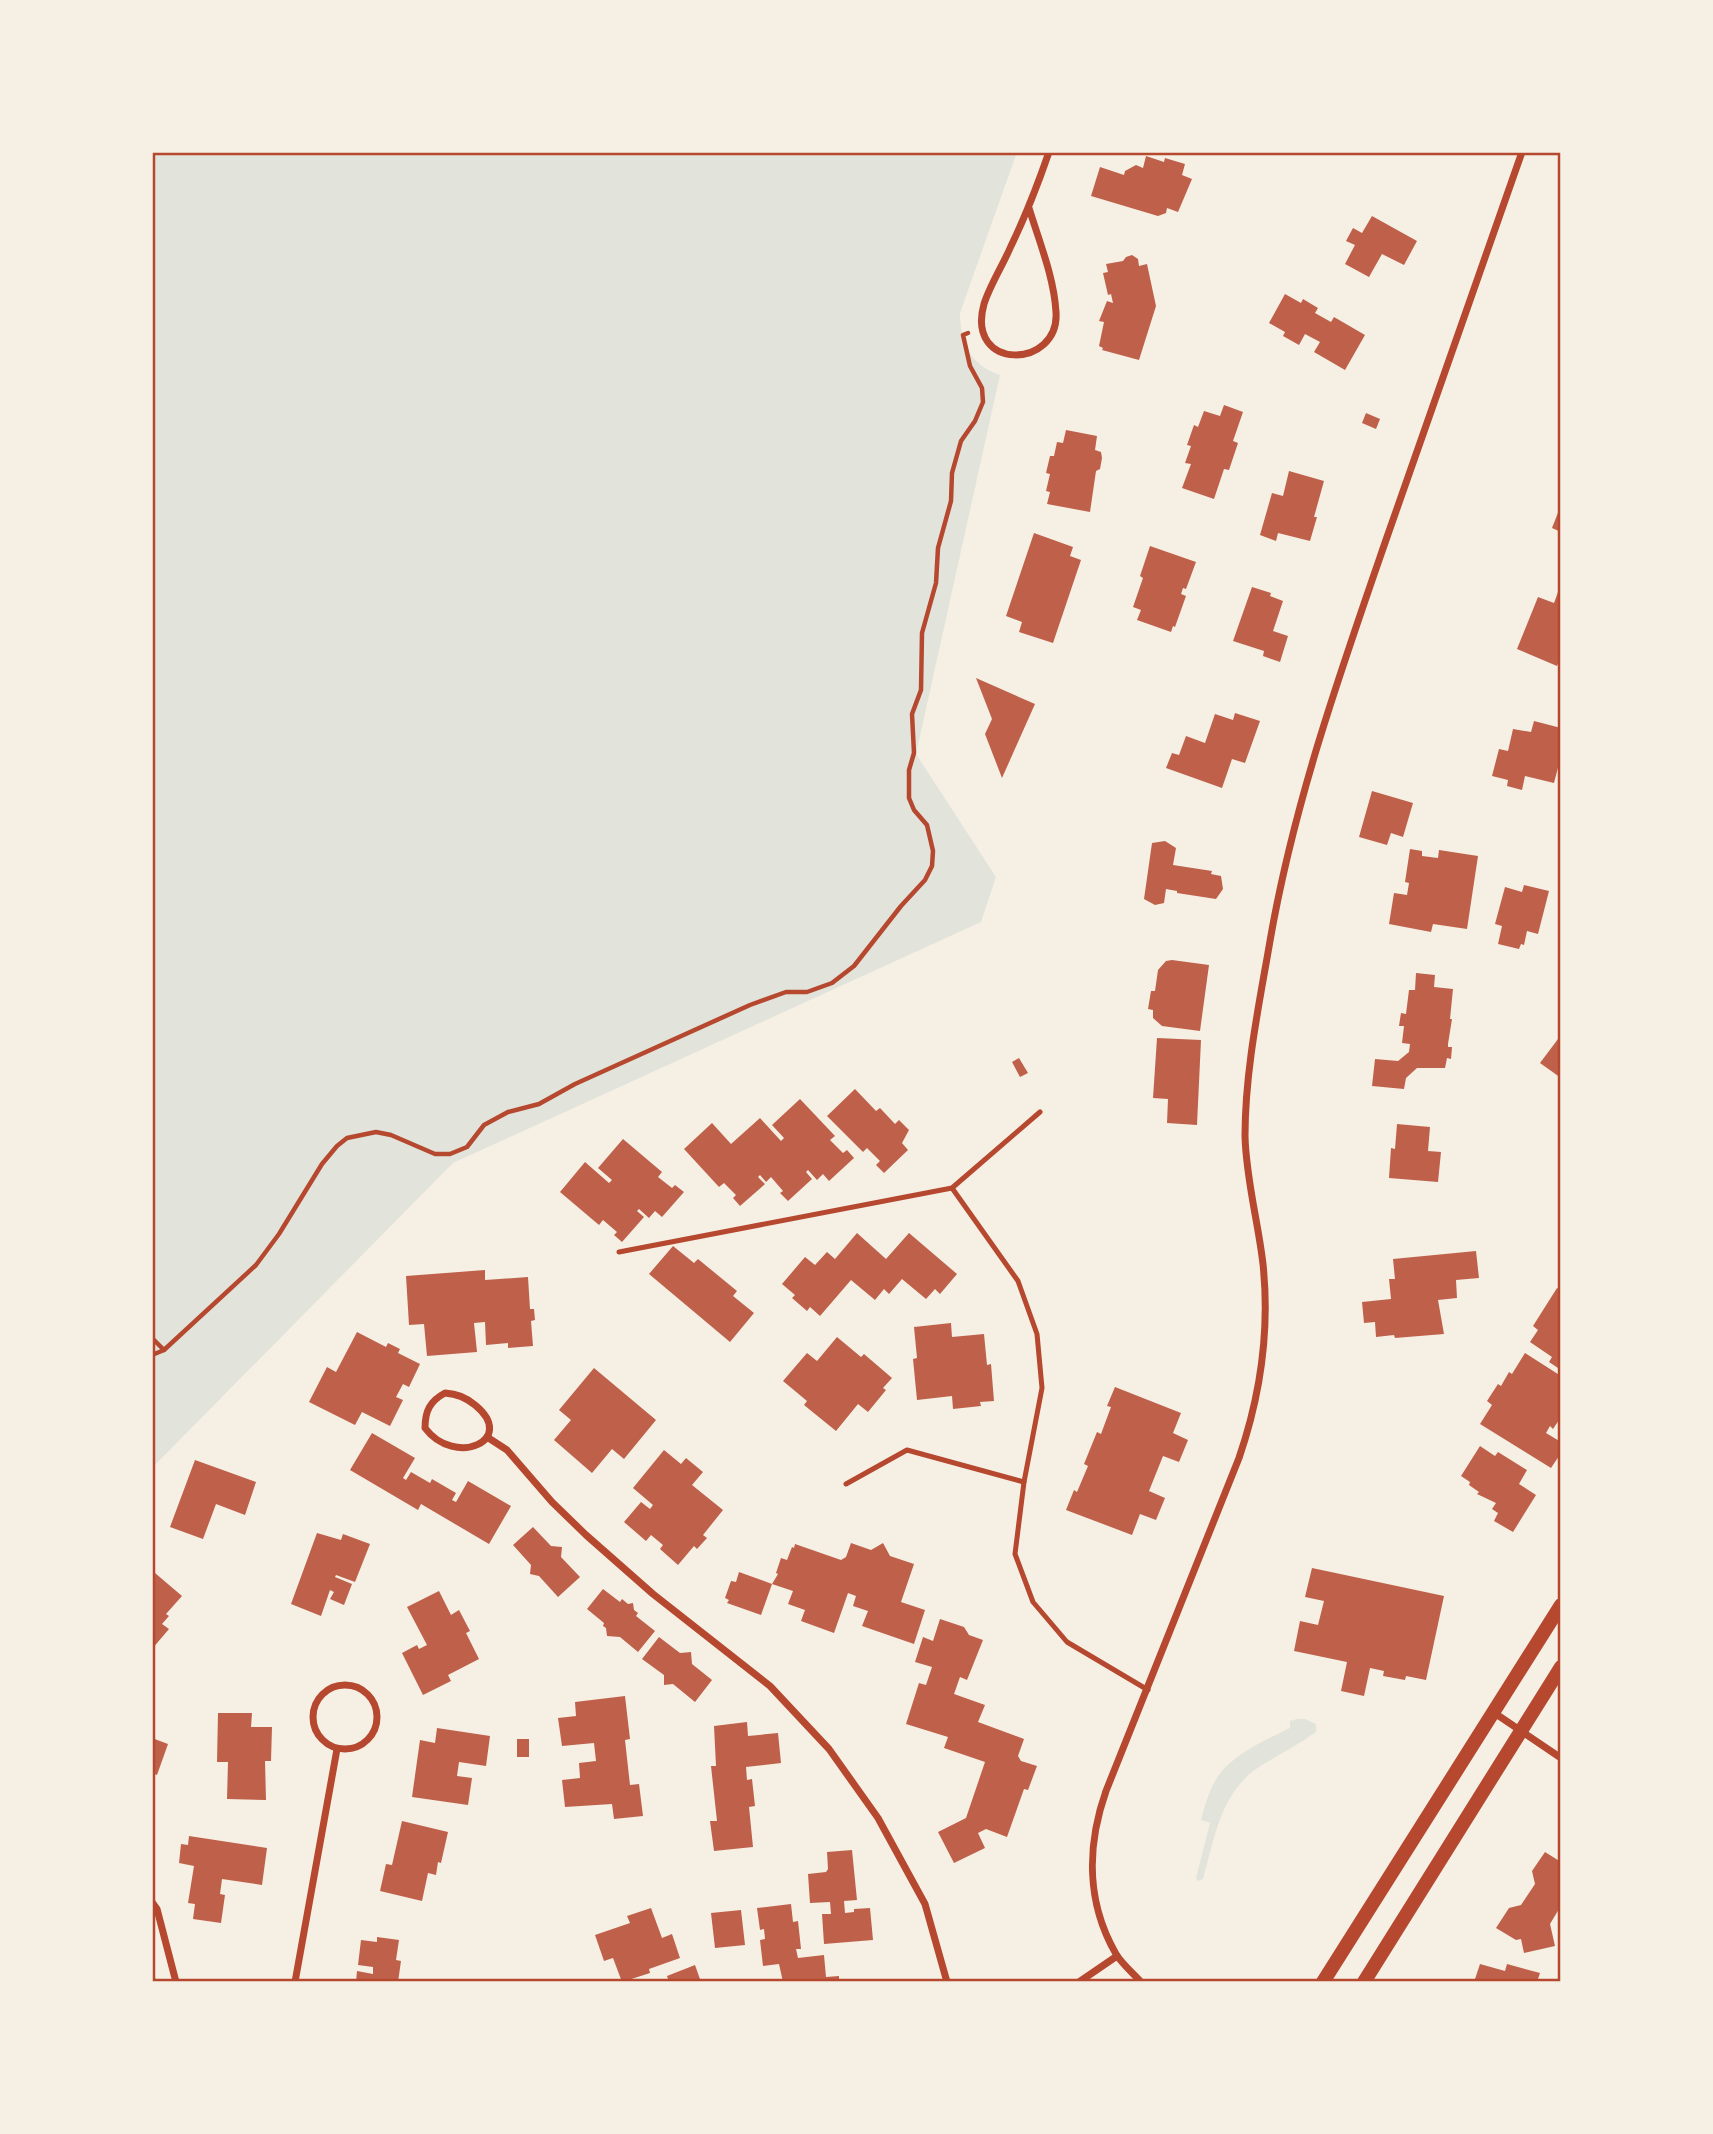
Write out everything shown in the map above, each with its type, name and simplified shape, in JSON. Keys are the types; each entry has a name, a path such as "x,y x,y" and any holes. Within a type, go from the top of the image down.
{"main road":[{"path":"1323,1982 1561,1605"},
{"path":"1363,1982 1561,1667"}],"street":[{"path":"1029,208 1057,314 1051,335 1037,350 1020,356 999,353 988,344 982,329 984,305 1029,208 1049,152"},
{"path":"1141,1982 1116,1956 1098,1909 1093,1884 1093,1835 1107,1791 1239,1458 1252,1420 1260,1381 1266,1302 1263,1264 1247,1167 1247,1108 1270,939 1301,798 1342,667 1522,152"},
{"path":"445,1393 456,1394 478,1408 488,1421 487,1437 476,1447 464,1449 440,1443 425,1428 428,1408 435,1399 445,1393"},
{"path":"487,1437 507,1450 552,1502 653,1594 770,1686 829,1749 878,1818 925,1904 947,1982"},
{"path":"352,1685 368,1693 376,1707 377,1725 369,1740 355,1749 337,1749 323,1741 314,1727 313,1710 321,1695 336,1686 352,1685"},
{"path":"1493,1712 1561,1758"},
{"path":"295,1982 337,1749"},
{"path":"152,1902 157,1909 176,1982"},
{"path":"1079,1982 1116,1956"}],"lane":[{"path":"620,1252 952,1188 1040,1112"},
{"path":"952,1188 1018,1281 1037,1334 1041,1388 1024,1482 1015,1554 1032,1602 1067,1642 1148,1690"},
{"path":"846,1484 907,1450 1024,1482"}],"path":[{"path":"152,1355 164,1350 256,1265 279,1234 322,1164 337,1146 348,1138 361,1133 376,1132 391,1135 435,1154 450,1154 467,1147 484,1125 508,1112 539,1104 575,1084 750,1005 786,992 807,992 832,983 854,966 925,880 932,866 933,851 927,825 914,810 909,798 909,770 914,753 912,714 921,690 922,633 936,583 939,548 951,501 952,473 961,441 975,421 983,402 982,388 970,366 963,335 982,329"},
{"path":"152,1338 164,1350"}],"shaded area":[{"path":"152,152 1017,152 960,313 962,334 974,359 1000,375 916,754 996,877 981,922 453,1163 152,1468"},
{"path":"1297,1719 1316,1724 1316,1732 1256,1769 1234,1792 1220,1819 1203,1879 1198,1881 1196,1878 1210,1823 1201,1820 1208,1796 1220,1773 1237,1757 1290,1728 1290,1721"}],"building":[{"path":"1146,156 1164,162 1165,158 1185,164 1182,175 1192,179 1178,212 1167,208 1166,213 1158,216 1091,196 1100,167 1124,175 1125,171 1136,165 1143,168"},
{"path":"1372,216 1417,241 1404,265 1382,254 1369,277 1345,264 1355,245 1346,241 1353,228 1362,233"},
{"path":"1132,255 1138,259 1139,266 1147,264 1156,306 1139,360 1102,350 1099,346 1104,322 1099,321 1107,301 1113,303 1111,294 1108,295 1103,273 1108,272 1106,264 1123,261"},
{"path":"1285,294 1301,303 1303,299 1318,308 1315,313 1331,322 1334,317 1365,335 1345,370 1314,352 1320,342 1305,334 1299,345 1283,336 1285,332 1269,323"},
{"path":"1224,405 1243,412 1233,441 1238,443 1229,470 1224,469 1214,499 1182,488 1191,464 1185,463 1191,446 1187,445 1194,425 1198,427 1204,411 1220,416"},
{"path":"1366,413 1380,419 1376,429 1362,423"},
{"path":"1066,430 1097,436 1095,450 1101,452 1102,458 1100,469 1096,471 1090,512 1047,504 1050,492 1046,491 1050,474 1046,473 1050,456 1054,456 1057,442 1063,443"},
{"path":"1289,471 1324,481 1310,541 1278,533 1276,541 1260,535 1272,493 1283,496"},
{"path":"1561,505 1561,532 1552,528"},
{"path":"1034,533 1073,547 1070,556 1081,560 1053,643 1019,632 1022,622 1006,616"},
{"path":"1150,546 1196,562 1186,589 1183,588 1181,594 1186,596 1171,632 1137,620 1141,610 1133,607"},
{"path":"1252,587 1271,593 1270,596 1283,601 1273,631 1288,636 1280,662 1263,656 1264,651 1233,641"},
{"path":"1558,592 1561,594 1561,657 1557,666 1517,649 1538,597 1554,603"},
{"path":"976,678 1035,704 1002,778 985,734 992,719"},
{"path":"1235,713 1260,721 1245,763 1232,759 1222,788 1166,768 1172,753 1179,755 1186,736 1205,743 1215,714 1233,720"},
{"path":"1534,721 1561,728 1561,756 1554,783 1525,776 1522,790 1507,786 1508,780 1492,776 1499,749 1508,751 1513,729 1531,732"},
{"path":"1372,791 1413,803 1403,837 1391,833 1387,845 1359,837"},
{"path":"1165,841 1176,848 1173,865 1212,871 1211,874 1221,876 1223,889 1216,899 1166,889 1164,903 1155,905 1144,899 1152,843"},
{"path":"1410,849 1422,851 1422,856 1438,858 1439,850 1478,856 1467,929 1433,924 1431,932 1389,924 1394,893 1407,895 1409,883 1405,882"},
{"path":"1524,885 1549,891 1538,934 1527,931 1524,945 1521,944 1519,949 1498,944 1502,926 1495,924 1505,887 1522,892"},
{"path":"1166,961 1209,965 1200,1031 1162,1026 1153,1018 1153,1010 1148,1009 1151,991 1155,991 1158,970"},
{"path":"1416,973 1435,975 1434,987 1453,989 1448,1044 1448,1047 1452,1047 1451,1059 1447,1058 1445,1068 1417,1068 1406,1078 1404,1089 1372,1086 1375,1059 1398,1061 1409,1052 1410,1044 1402,1043 1404,1026 1399,1026 1401,1013 1406,1014 1409,990 1415,990"},
{"path":"1561,1035 1561,1078 1540,1063"},
{"path":"1157,1038 1201,1040 1197,1125 1167,1123 1168,1099 1153,1098"},
{"path":"1019,1058 1028,1073 1020,1077 1012,1062"},
{"path":"855,1089 876,1111 880,1108 895,1124 899,1120 909,1130 902,1143 908,1150 884,1173 876,1165 880,1161 867,1148 863,1152 827,1116"},
{"path":"800,1099 835,1136 830,1140 843,1153 847,1150 854,1158 829,1181 823,1174 817,1180 808,1170 806,1172 812,1179 788,1201 771,1177 766,1182 760,1175 758,1177 765,1184 740,1206 733,1198 736,1195 724,1183 719,1187 684,1149 712,1123 731,1144 760,1118 781,1141 784,1138 772,1125"},
{"path":"1397,1124 1430,1127 1428,1151 1441,1152 1438,1182 1389,1178 1391,1148 1395,1149"},
{"path":"623,1139 662,1172 658,1177 672,1188 675,1185 684,1192 662,1217 655,1211 649,1218 639,1209 637,1211 644,1217 622,1242 614,1235 617,1232 603,1220 599,1225 560,1192 585,1162 609,1183 612,1180 598,1168"},
{"path":"857,1233 886,1259 909,1233 957,1274 940,1294 935,1289 926,1299 902,1279 889,1294 884,1289 875,1300 851,1280 820,1316 810,1307 807,1311 792,1298 795,1295 782,1284 805,1257 815,1265 827,1252 835,1259"},
{"path":"673,1246 694,1263 698,1259 737,1291 733,1296 754,1313 730,1342 649,1274"},
{"path":"1476,1251 1479,1278 1456,1280 1457,1298 1438,1300 1444,1334 1376,1337 1375,1322 1364,1323 1362,1302 1391,1299 1389,1279 1395,1279 1393,1259"},
{"path":"485,1270 485,1280 528,1277 530,1309 534,1309 535,1320 531,1321 533,1346 508,1348 508,1343 486,1345 485,1322 474,1323 477,1352 427,1356 424,1324 409,1325 406,1276"},
{"path":"1557,1288 1561,1290 1561,1370 1549,1362 1552,1357 1530,1342 1538,1330 1533,1326"},
{"path":"951,1323 952,1337 984,1334 987,1365 991,1364 994,1401 980,1402 981,1406 953,1409 952,1396 917,1400 913,1359 917,1358 914,1327"},
{"path":"357,1332 386,1347 388,1343 400,1349 398,1353 420,1364 409,1387 403,1384 396,1397 403,1400 390,1426 362,1412 355,1425 309,1402 327,1367 336,1372"},
{"path":"837,1337 861,1357 864,1354 892,1378 868,1412 858,1404 836,1431 804,1405 807,1401 783,1381 807,1353 817,1361"},
{"path":"1525,1353 1561,1376 1561,1417 1553,1429 1550,1426 1546,1433 1561,1442 1561,1453 1551,1468 1480,1424 1492,1405 1487,1401 1509,1372 1512,1374"},
{"path":"594,1368 656,1420 624,1459 612,1449 592,1473 554,1440 571,1420 559,1410"},
{"path":"1115,1387 1181,1413 1173,1433 1188,1440 1179,1462 1163,1456 1149,1491 1165,1498 1156,1520 1140,1514 1132,1535 1066,1510 1088,1466 1084,1464 1097,1432 1101,1434 1111,1407 1107,1406"},
{"path":"372,1433 415,1458 403,1478 406,1480 411,1472 430,1483 432,1479 456,1493 452,1500 456,1502 468,1481 511,1506 489,1544 421,1504 418,1510 350,1470"},
{"path":"1480,1446 1495,1456 1498,1452 1527,1470 1519,1484 1536,1495 1513,1532 1494,1521 1498,1513 1492,1509 1496,1503 1477,1494 1479,1492 1461,1476"},
{"path":"664,1450 681,1464 686,1458 703,1472 692,1485 723,1510 703,1535 707,1538 697,1549 694,1546 678,1565 660,1549 663,1545 651,1535 646,1541 624,1522 641,1502 650,1509 653,1505 633,1488"},
{"path":"195,1460 256,1482 245,1515 216,1504 203,1539 170,1527"},
{"path":"533,1527 551,1546 562,1547 561,1557 580,1577 558,1597 539,1576 530,1574 531,1565 513,1545"},
{"path":"317,1533 341,1540 343,1534 370,1544 355,1582 336,1575 335,1577 352,1584 344,1605 330,1599 334,1592 330,1590 321,1616 291,1604"},
{"path":"851,1543 871,1550 883,1543 890,1556 914,1564 901,1602 925,1610 914,1644 862,1626 868,1611 853,1606 856,1596 848,1593 834,1633 801,1621 805,1610 788,1604 793,1591 772,1584 778,1574 776,1573 781,1558 787,1560 795,1544 841,1560 846,1557"},
{"path":"1312,1568 1444,1596 1426,1680 1406,1676 1405,1680 1383,1676 1384,1671 1370,1668 1364,1696 1341,1691 1347,1662 1294,1651 1300,1621 1318,1625 1324,1601 1305,1597"},
{"path":"739,1572 772,1584 761,1615 727,1603 729,1600 725,1598 731,1581 736,1582"},
{"path":"155,1573 182,1596 166,1614 169,1616 162,1624 169,1629 152,1649 152,1577"},
{"path":"603,1589 620,1602 622,1599 628,1604 633,1603 634,1610 638,1613 636,1616 655,1631 638,1652 620,1637 607,1636 604,1623 587,1609"},
{"path":"439,1591 451,1615 459,1610 470,1631 466,1633 479,1659 448,1675 451,1681 423,1695 402,1653 417,1645 419,1649 427,1645 407,1607"},
{"path":"940,1619 964,1627 969,1635 983,1640 967,1680 960,1677 954,1694 985,1705 978,1722 1024,1739 1018,1756 1021,1761 1037,1766 1028,1790 1024,1789 1007,1837 986,1829 978,1833 985,1848 954,1863 938,1832 966,1818 985,1762 944,1748 948,1737 906,1724 919,1683 926,1685 932,1667 915,1662 923,1637 933,1641"},
{"path":"659,1637 680,1653 691,1652 692,1664 712,1680 695,1702 673,1684 664,1685 664,1675 642,1659"},
{"path":"625,1696 630,1739 625,1740 630,1785 639,1784 643,1816 614,1819 612,1804 565,1807 562,1780 580,1778 579,1763 596,1761 594,1743 562,1746 558,1718 576,1716 575,1702"},
{"path":"218,1713 252,1713 251,1727 272,1727 271,1761 265,1761 266,1800 227,1799 228,1762 217,1762"},
{"path":"747,1722 748,1736 778,1733 781,1763 746,1767 747,1780 752,1779 755,1806 749,1807 753,1847 714,1851 710,1821 717,1821 711,1766 716,1766 714,1726"},
{"path":"437,1728 490,1736 486,1766 459,1762 457,1776 472,1778 468,1805 412,1797 420,1740 435,1743"},
{"path":"152,1738 168,1744 157,1775 152,1773"},
{"path":"517,1739 529,1739 529,1757 517,1757"},
{"path":"402,1821 448,1832 441,1863 438,1862 436,1875 428,1873 422,1901 380,1891 386,1864 392,1865"},
{"path":"189,1836 267,1848 262,1885 222,1879 220,1894 225,1895 221,1923 193,1919 195,1904 188,1903 194,1866 179,1863 181,1844 188,1845"},
{"path":"852,1850 857,1900 844,1901 845,1913 854,1912 854,1909 870,1908 873,1940 824,1944 822,1914 831,1914 830,1902 810,1903 808,1874 826,1872 827,1852"},
{"path":"1545,1852 1561,1862 1561,1910 1559,1909 1550,1924 1555,1946 1524,1953 1521,1939 1516,1940 1496,1928 1509,1908 1521,1905 1535,1884 1532,1871"},
{"path":"791,1904 793,1922 798,1921 801,1949 796,1949 798,1958 824,1955 826,1977 839,1976 839,1982 783,1982 779,1964 763,1966 760,1940 765,1939 764,1929 760,1930 757,1908"},
{"path":"651,1908 662,1938 672,1934 680,1958 649,1969 650,1973 622,1982 613,1958 604,1961 595,1935 630,1923 627,1916"},
{"path":"741,1910 745,1945 715,1948 711,1913"},
{"path":"377,1937 399,1940 396,1960 401,1961 398,1982 356,1982 357,1971 373,1974 373,1967 358,1965 361,1940 377,1942"},
{"path":"1480,1964 1505,1971 1507,1964 1540,1973 1537,1982 1474,1982"},
{"path":"695,1965 701,1982 669,1982 667,1976"}]}
